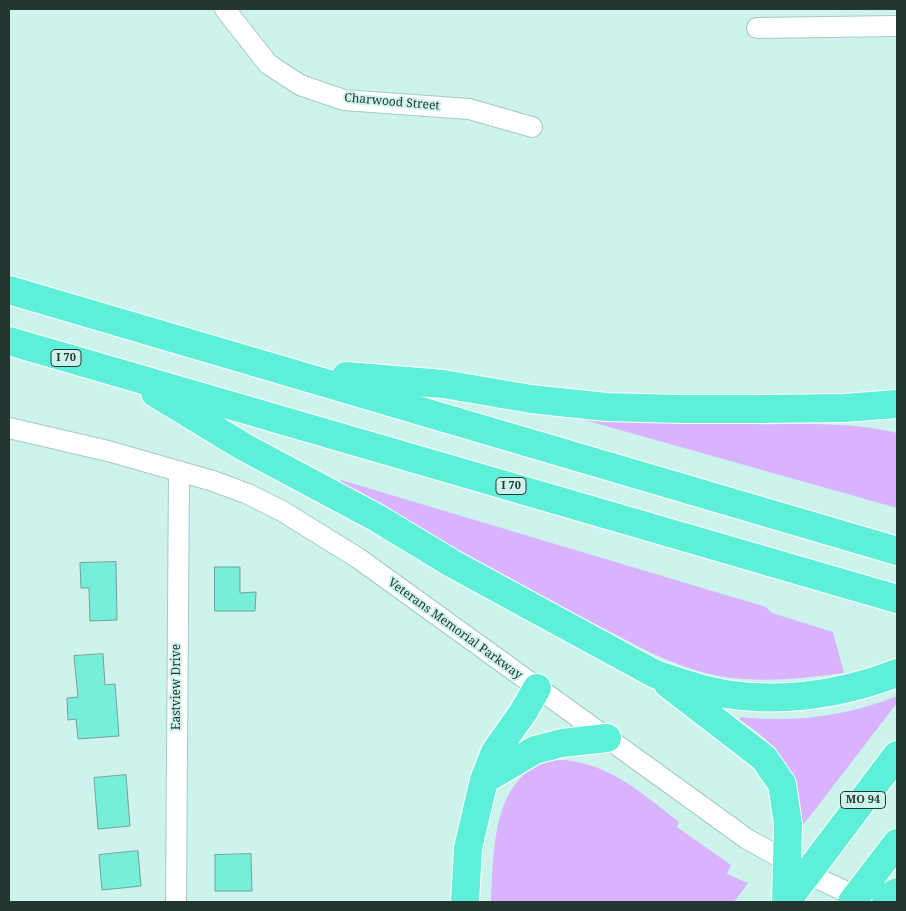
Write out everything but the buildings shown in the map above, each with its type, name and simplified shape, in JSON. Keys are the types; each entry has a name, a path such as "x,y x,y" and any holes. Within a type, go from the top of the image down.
{"highway":[{"path":"9,290 897,550"},
{"name":"I 70","path":"9,341 897,599"},
{"path":"284,370 444,384 531,399 606,407 682,410 845,408 897,404"},
{"path":"124,374 244,446 377,518 453,564 655,674 764,758 782,784 788,824 786,902"},
{"path":"845,408 897,416"},
{"path":"655,674 707,690 756,697 802,697 843,691 876,682 897,673"},
{"path":"465,902 468,848 484,780 495,752 524,711 537,688"},
{"path":"484,780 535,750 562,743 607,738"},
{"name":"MO 94","path":"786,902 897,755"},
{"path":"852,902 897,843"},
{"path":"879,902 897,892"}],"street":[{"name":"Charwood Street","path":"225,9 268,64 300,85 344,100 469,109 532,127"},
{"path":"757,28 897,26"},
{"name":"Veterans Memorial Parkway","path":"9,428 108,451 213,481 248,494 282,510 358,558 747,839 821,880 868,902"},
{"name":"Eastview Drive","path":"176,902 179,471"}],"shaded area":[{"path":"581,419 728,424 842,425 897,433 897,508"},
{"path":"341,480 766,607 772,613 833,632 844,673 814,677 754,680 724,677 673,662 563,608 498,573 340,483"},
{"path":"897,696 897,703 803,825 801,825 798,793 790,770 768,742 740,720 740,718 781,719 821,716 860,709"},
{"path":"566,760 598,768 627,783 679,822 677,827 731,865 727,874 748,883 734,902 491,902 495,842 505,801 515,784 529,771 547,762"}]}
